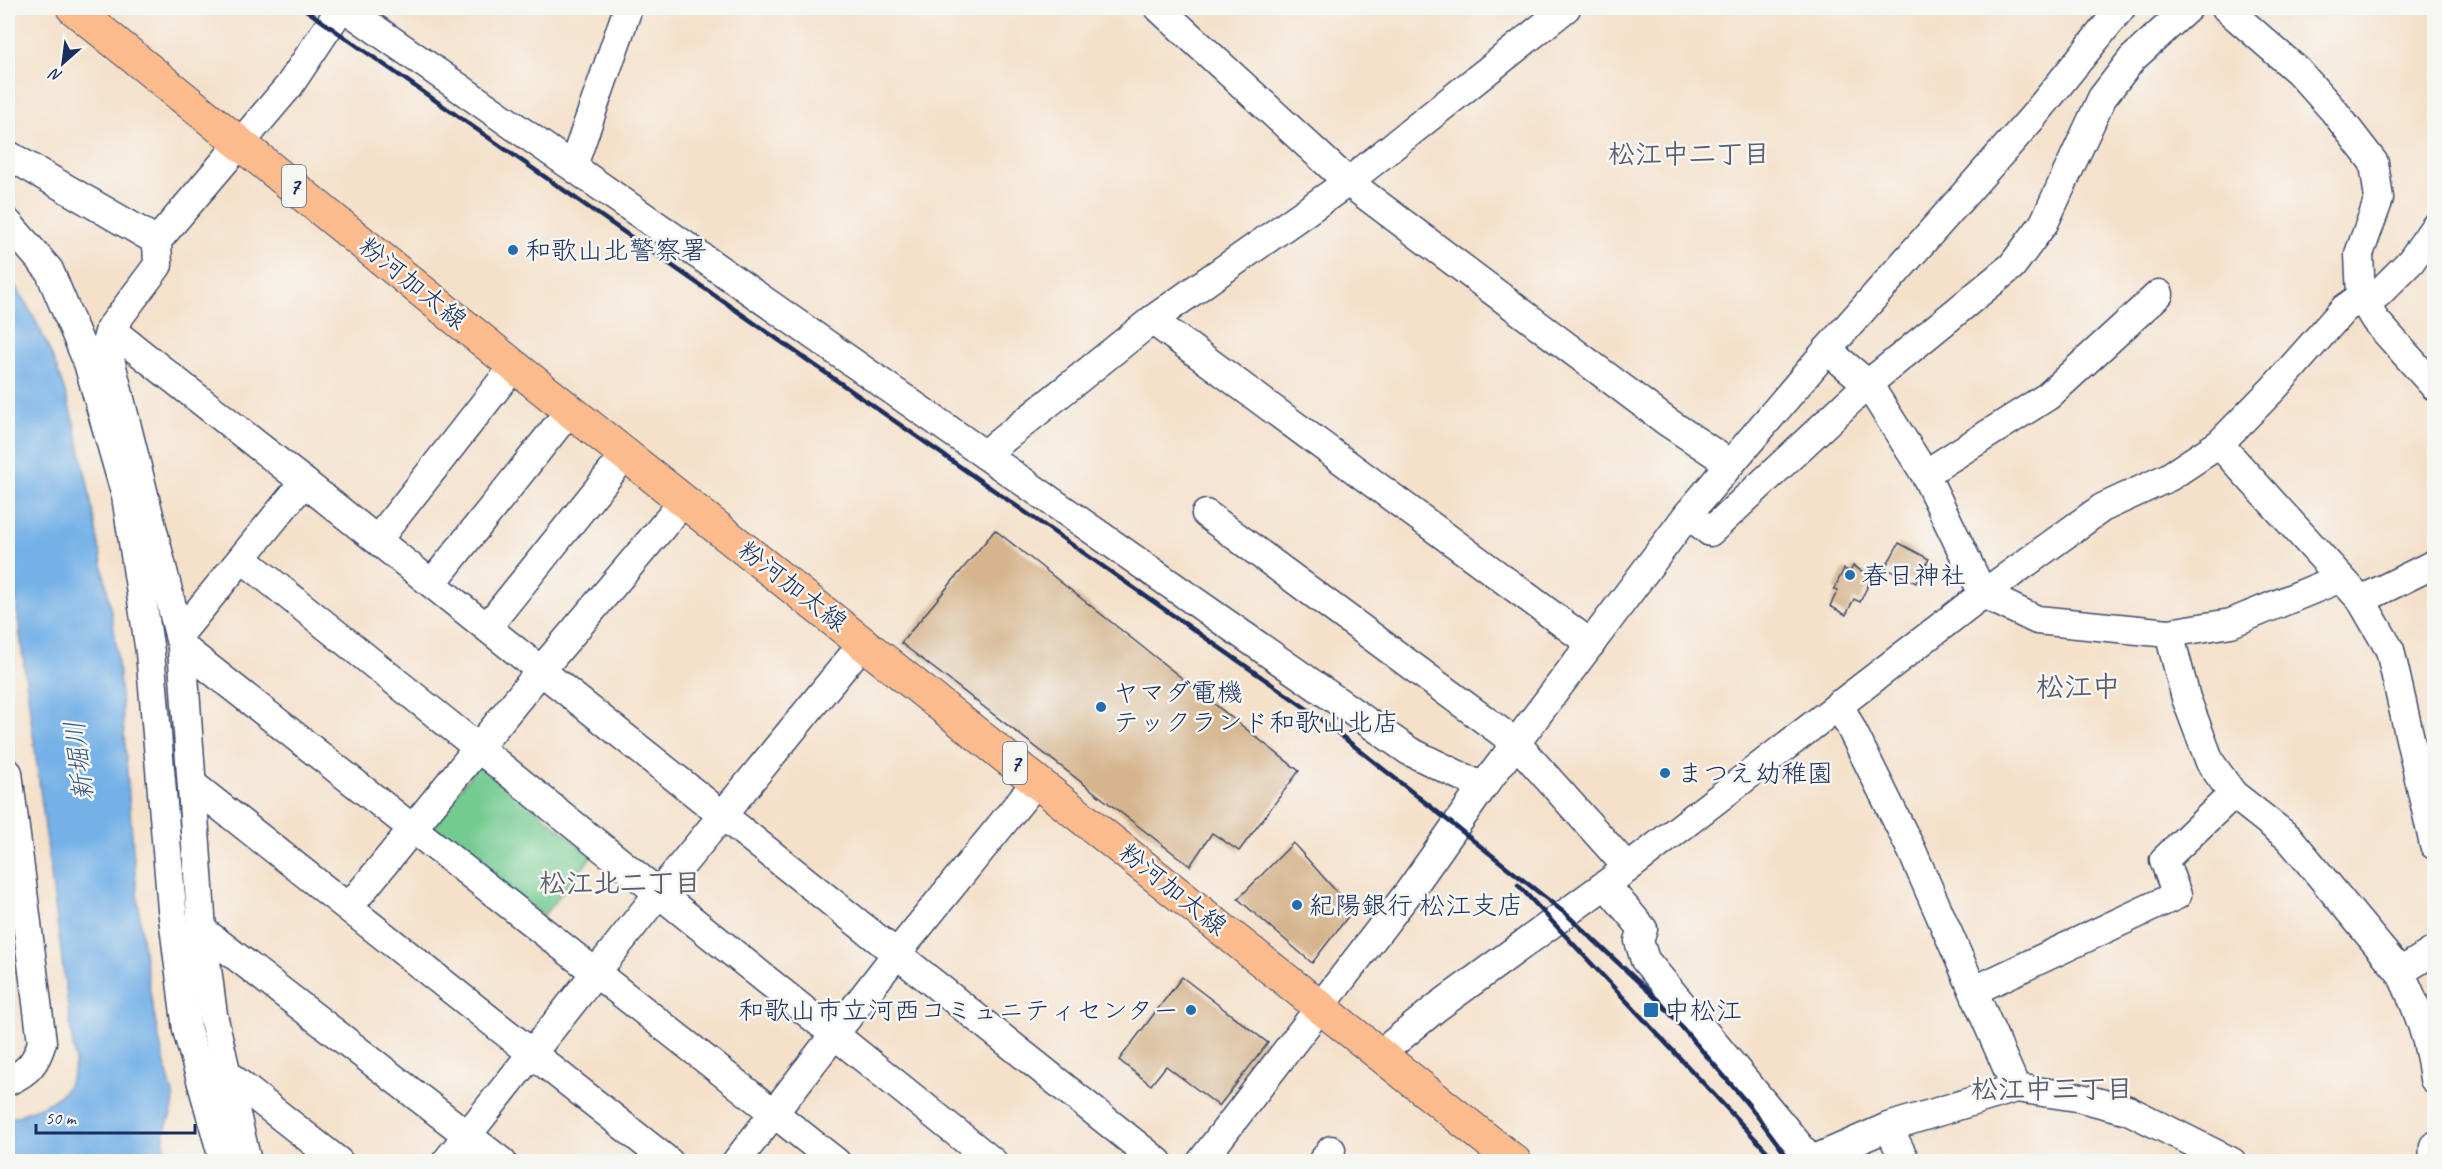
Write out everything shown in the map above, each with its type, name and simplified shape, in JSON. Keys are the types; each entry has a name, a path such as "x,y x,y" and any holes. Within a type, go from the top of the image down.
{"main road":[{"name":"粉河加太線","path":"74,8 514,366 1515,1161"}],"street":[{"path":"247,1161 213,1015 202,930 181,641 106,343 110,329 158,265 157,241 289,86 343,8 573,166 1409,751 1483,788"},
{"path":"573,166 628,8"},
{"path":"1159,8 1348,182 1666,421 1729,463"},
{"path":"1201,1161 1321,1006 1688,514 1827,350 2032,118 2121,8"},
{"path":"1688,514 1710,532 1868,384 2012,266 2044,223 2102,98 2132,59 2188,8"},
{"path":"2226,8 2298,70 2334,111 2374,163 2379,198 2359,254 2361,297 2375,320 2434,386"},
{"path":"985,454 1152,320 1348,182 1548,12"},
{"path":"8,155 157,241"},
{"path":"8,223 49,270 88,363 126,496 150,652 172,909 187,1030 224,1161"},
{"path":"1380,1054 1436,1008 1617,877 1983,594 2102,508 2169,477 2219,444 2344,309 2361,297 2378,294 2411,261 2434,228"},
{"path":"1925,474 2048,396 2159,294"},
{"path":"1152,320 1591,644"},
{"path":"110,329 433,582 1158,1161"},
{"path":"1827,350 1868,384 1925,474 1983,594 2037,620 2169,633 2231,623 2342,578"},
{"path":"378,539 514,366"},
{"path":"433,582 570,410"},
{"path":"2219,444 2361,600 2390,650 2434,845"},
{"path":"488,626 626,454"},
{"path":"181,641 304,482"},
{"path":"349,907 542,669 685,500"},
{"path":"1206,514 1516,743 1617,877 1643,929 1639,940 1645,960 1810,1161 1888,1127 2016,1088 2077,1097 2128,1110 2232,1161"},
{"path":"243,559 993,1161"},
{"path":"2361,600 2434,564"},
{"path":"2169,633 2187,698 2210,762 2233,794 2289,838 2400,972 2412,996 2432,1053 2434,1079"},
{"path":"181,641 595,973 836,1161"},
{"path":"446,1161 658,894 864,642"},
{"path":"1839,704 1912,851 1975,990 2016,1088"},
{"path":"8,773 42,1042 37,1060 25,1074 8,1081"},
{"path":"736,1161 898,952 1037,781"},
{"path":"192,784 669,1161"},
{"path":"1975,990 2176,896 2164,860 2233,794"},
{"path":"202,930 502,1161"},
{"path":"2400,972 2434,951"},
{"path":"228,1076 339,1161"},
{"path":"1888,1127 1906,1161"},
{"path":"2433,1161 2434,1146"}],"green space":[{"path":"484,766 592,856 543,916 433,831 432,824 476,768"}],"water":[{"name":"新堀川","path":"8,276 27,305 56,365 84,463 115,637 135,869 149,984 174,1098 173,1110 164,1136 165,1147 171,1161 8,1161 8,1120 43,1106 61,1094 72,1075 75,1061 8,540"}],"building":[{"name":"ヤマダ電機 テックランド和歌山北店","path":"995,530 1299,771 1239,851 1212,833 1190,866 901,643"},
{"path":"1899,543 1929,559 1916,583 1885,568"},
{"path":"1853,566 1872,577 1860,602 1854,599 1846,615 1830,606 1838,590 1834,589 1844,569 1850,572"},
{"name":"紀陽銀行 松江支店","path":"1293,843 1353,910 1312,963 1238,899"},
{"name":"和歌山市立河西コミュニティセンター","path":"1182,977 1268,1043 1219,1106 1166,1066 1151,1085 1119,1060"}],"railway":[{"path":"303,8 1310,711 1566,914 1660,1002 1749,1105 1791,1162"},
{"path":"1518,885 1777,1162"}],"place":[{"name":"和歌山北警察署","path":"513,250"},
{"name":"春日神社","path":"1850,575"},
{"name":"ヤマダ電機 テックランド和歌山北店","path":"1101,707"},
{"name":"まつえ幼稚園","path":"1665,773"},
{"name":"紀陽銀行 松江支店","path":"1297,905"},
{"name":"和歌山市立河西コミュニティセンター","path":"1191,1010"},
{"name":"中松江","path":"1651,1010"}],"district":[{"name":"松江中二丁目","path":"1689,154"},
{"name":"松江中","path":"2078,686"},
{"name":"松江北二丁目","path":"620,883"},
{"name":"松江中三丁目","path":"2052,1089"}]}
